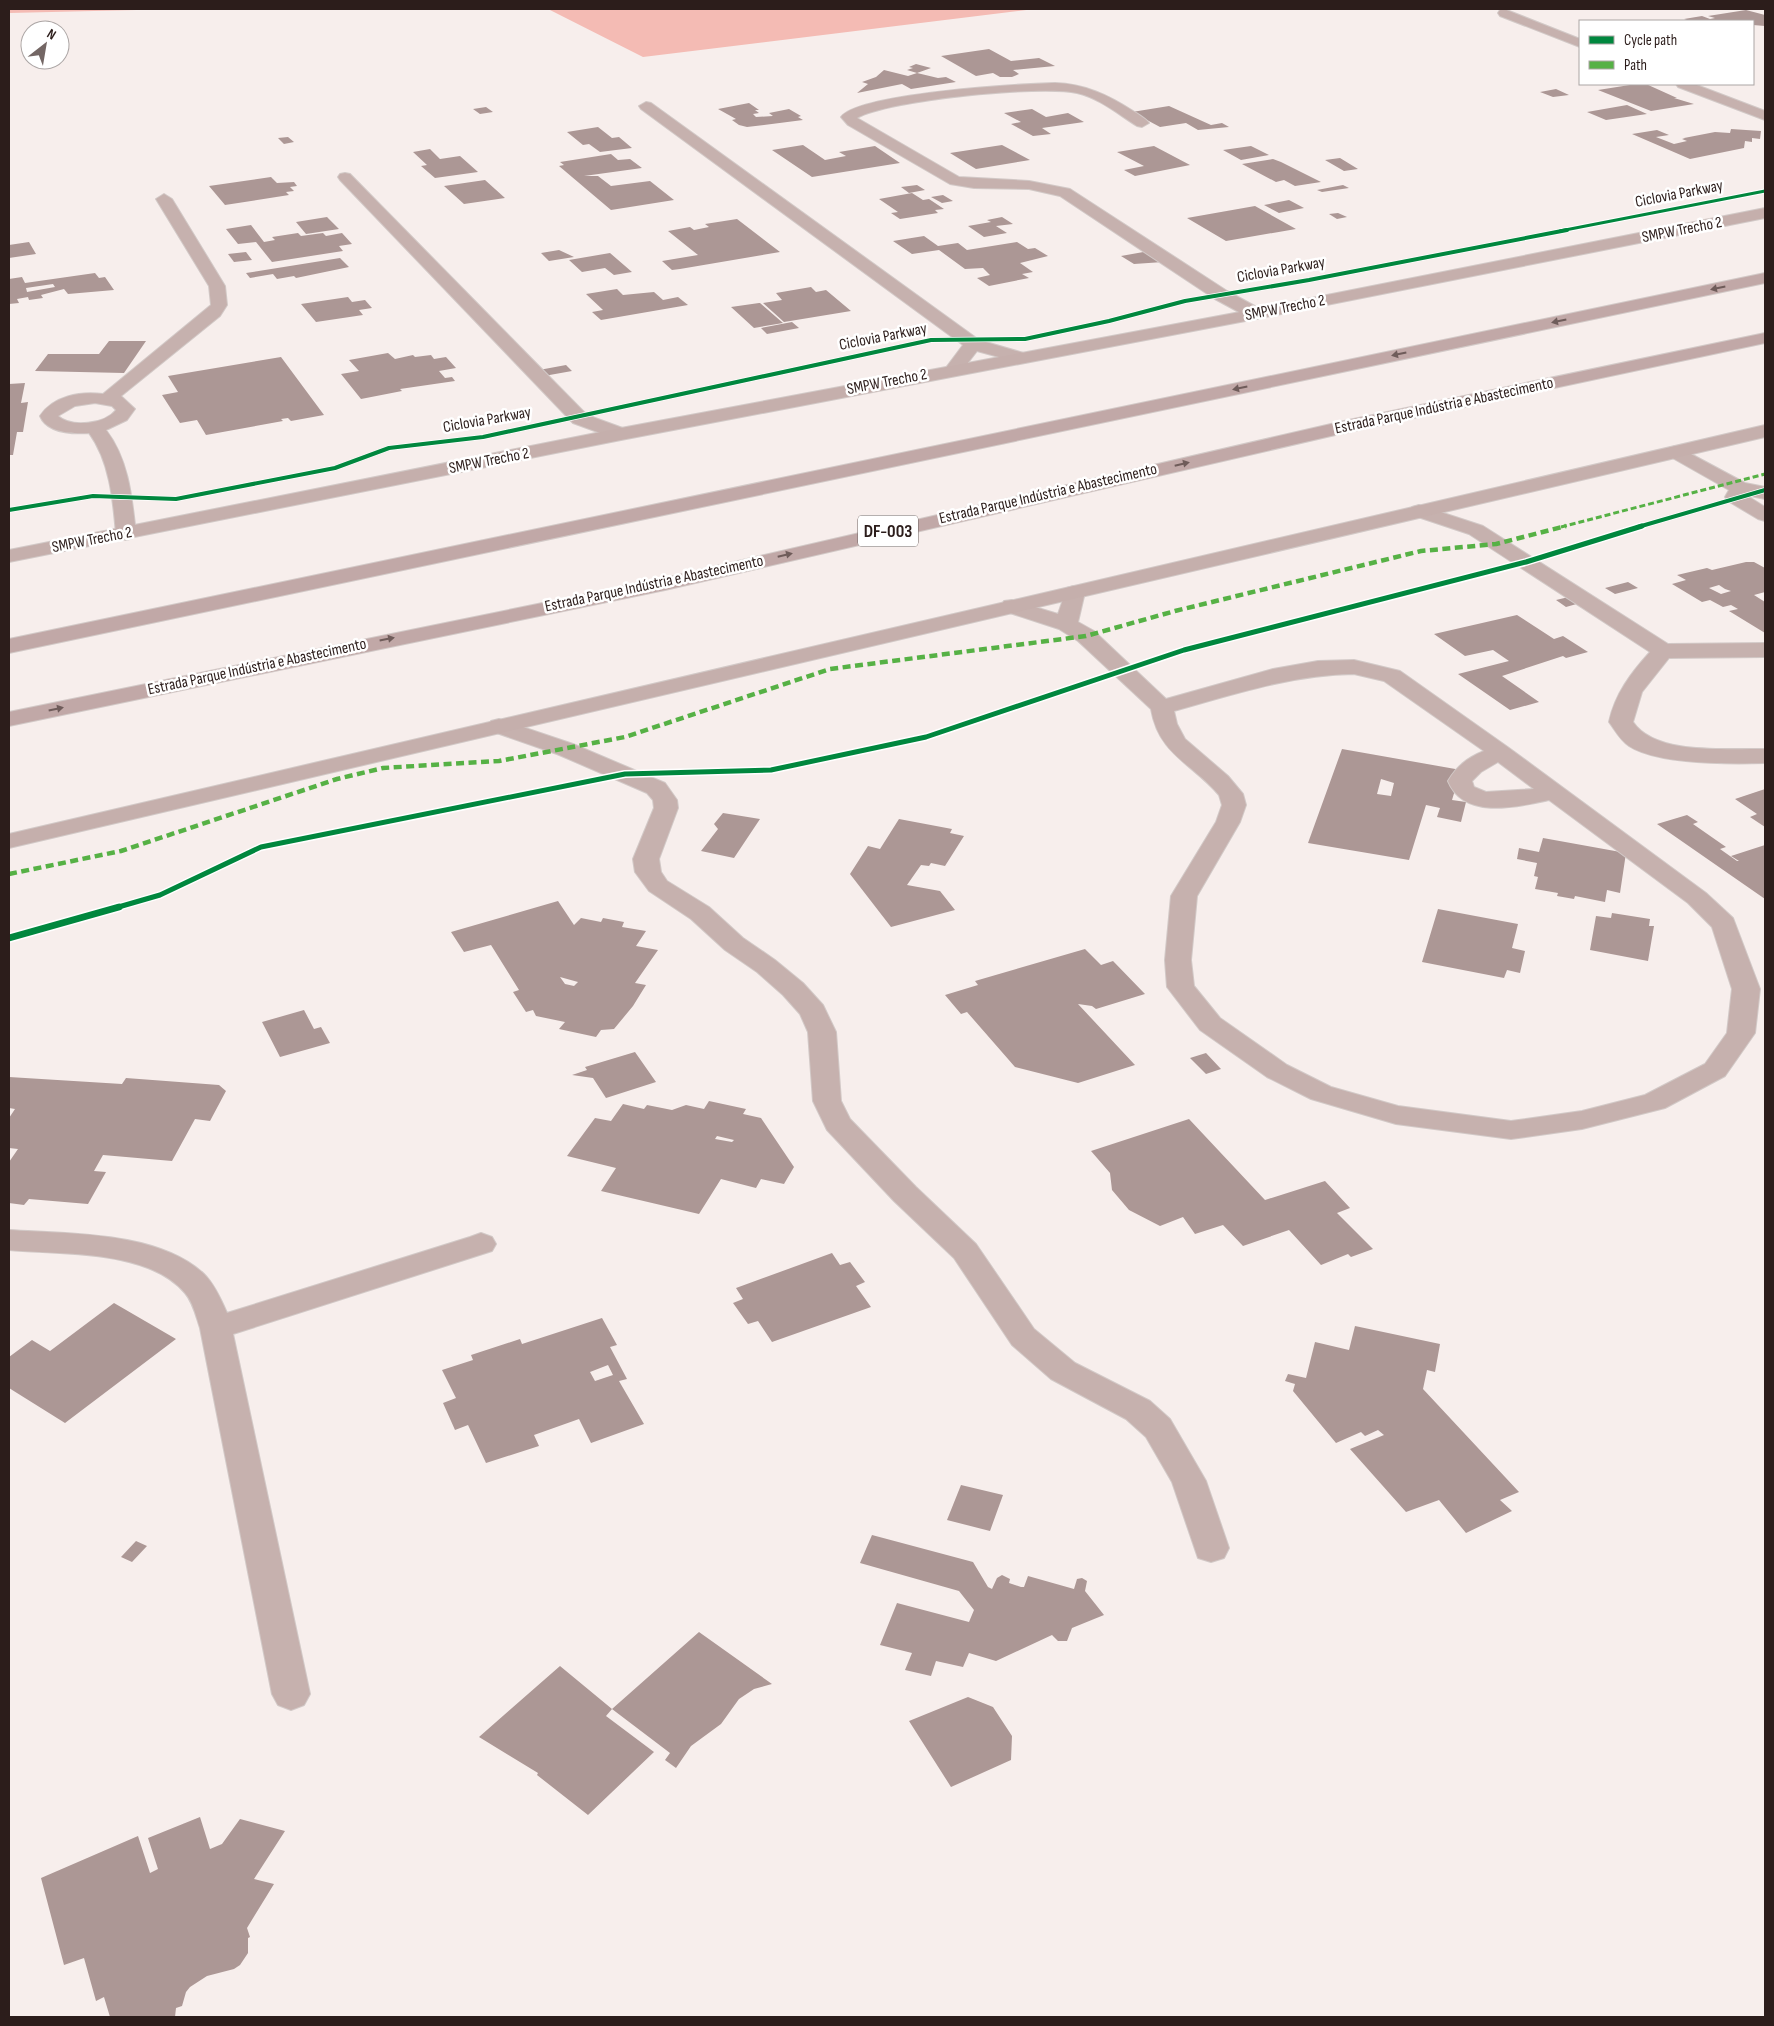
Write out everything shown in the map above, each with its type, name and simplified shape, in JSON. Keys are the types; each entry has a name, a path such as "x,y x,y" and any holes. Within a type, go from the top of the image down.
{"highway":[{"path":"9,646 1765,278"},
{"name":"Estrada Parque Indústria e Abastecimento","path":"9,719 665,584 1344,427 1765,338"}],"street":[{"path":"1504,12 1579,43"},
{"path":"1686,85 1765,116"},
{"path":"1142,123 1100,97 1082,91 1053,87 1006,89 883,104 862,108 848,117 853,122 954,181 974,184 1030,185 1065,192 1221,295 1256,314"},
{"path":"646,106 973,344 1020,358"},
{"path":"345,177 580,419 621,434"},
{"path":"108,399 214,312 219,305 217,286 164,199"},
{"name":"SMPW Trecho 2","path":"9,556 954,369 1256,314 1765,214"},
{"path":"954,369 973,344"},
{"path":"108,399 124,405 126,409 124,415 106,424 94,427 63,426 51,421 49,416 52,411 70,402 108,399"},
{"path":"578,443 580,419"},
{"path":"94,427 104,439 111,452 122,496 126,534"},
{"path":"9,841 1765,430"},
{"path":"1676,452 1739,488 1765,494"},
{"path":"1739,488 1735,497 1765,515"},
{"path":"1463,501 1476,530"},
{"path":"1419,512 1476,530 1663,651 1765,650"},
{"path":"1067,624 1074,592"},
{"path":"1012,606 1067,624 1086,636 1162,707 1165,724 1175,742 1220,780 1231,794 1234,805 1228,822 1184,896 1178,960 1181,987 1210,1024 1277,1071 1320,1093 1396,1114 1511,1130 1582,1120 1655,1102 1715,1070 1741,1032 1746,989 1724,924 1697,898 1402,681 1375,671 1354,667 1318,668 1273,676 1162,707"},
{"path":"1663,651 1645,670 1630,691 1623,708 1621,722 1628,732 1640,742 1669,750 1704,754 1765,756"},
{"path":"499,726 565,749 656,788 665,800 666,808 646,859 648,872 658,886 700,913 734,944 766,966 792,988 813,1011 822,1032 827,1101 837,1123 905,1194 965,1252 1023,1337 1063,1371 1138,1410 1158,1428 1189,1481 1211,1548"},
{"path":"1501,753 1483,760 1463,774 1460,781 1464,793 1473,798 1510,800 1554,792"},
{"path":"9,1240 136,1252 174,1268 192,1280 204,1297 216,1328 291,1694"},
{"path":"216,1328 481,1244"}],"shaded area":[{"path":"9,9 179,9 9,13"},
{"path":"548,9 1035,9 643,57"}],"building":[{"path":"1746,10 1765,15 1765,26 1754,25 1754,20 1684,19 1702,16 1710,19 1715,18 1708,16"},
{"path":"989,49 1011,61 1039,58 1055,66 1013,70 1019,74 1012,77 1000,77 993,73 976,76 941,56"},
{"path":"916,64 931,68 917,73 907,70 913,68 909,67"},
{"path":"884,70 908,76 917,73 938,78 946,77 956,82 911,89 902,84 857,93 868,84 862,82 876,77"},
{"path":"1630,85 1648,85 1677,98 1674,98 1694,104 1651,111 1598,90"},
{"path":"1556,89 1569,95 1553,97 1540,92"},
{"path":"749,103 759,110 755,110 759,113 753,114 756,117 773,116 769,113 789,109 801,116 798,117 803,120 747,127 739,125 732,120 736,119 718,109"},
{"path":"1627,105 1647,114 1606,120 1587,112"},
{"path":"1169,106 1211,125 1222,123 1229,127 1198,130 1186,123 1160,127 1132,112"},
{"path":"486,107 493,112 480,114 473,109"},
{"path":"1032,109 1046,117 1068,113 1084,122 1042,128 1051,134 1033,136 1011,124 1021,122 1004,113"},
{"path":"598,127 612,138 619,137 632,148 600,152 589,144 583,145 567,132"},
{"path":"1731,129 1761,131 1760,139 1752,138 1752,142 1745,141 1744,148 1690,159 1632,134 1657,130 1669,135 1656,137 1674,144 1687,141 1682,139 1684,138 1715,132 1730,133"},
{"path":"288,137 294,142 284,144 278,138"},
{"path":"803,145 825,160 846,156 839,152 875,146 900,163 812,177 772,150"},
{"path":"1002,145 1030,160 976,169 950,153"},
{"path":"1154,146 1190,165 1135,176 1124,170 1144,166 1117,152"},
{"path":"1251,146 1269,155 1241,160 1223,150"},
{"path":"430,149 440,159 460,156 478,172 435,178 421,166 427,165 413,152"},
{"path":"611,154 618,160 630,159 642,168 584,176 598,176 611,186 650,181 674,200 611,210 559,166 564,165 560,162"},
{"path":"1340,158 1358,169 1344,171 1325,160"},
{"path":"1273,159 1321,182 1295,186 1284,180 1276,182 1242,164"},
{"path":"271,177 277,183 294,182 297,186 290,187 294,191 286,192 289,195 225,205 209,186"},
{"path":"485,180 505,198 464,204 444,186"},
{"path":"917,185 925,190 909,193 901,187"},
{"path":"1343,185 1349,188 1322,192 1317,190"},
{"path":"912,193 923,200 929,199 944,209 935,210 938,213 900,219 891,213 898,212 879,199"},
{"path":"943,195 953,201 942,203 931,197"},
{"path":"1289,200 1304,208 1279,213 1264,205"},
{"path":"1255,206 1296,229 1226,241 1187,218"},
{"path":"1338,213 1347,217 1337,219 1329,214"},
{"path":"327,217 339,229 306,234 296,222"},
{"path":"1002,217 1013,224 996,226 1007,233 984,237 968,226 991,222 987,220"},
{"path":"737,219 780,252 672,270 662,261 698,255 668,231 690,227 694,230 709,227 705,224"},
{"path":"251,225 264,242 275,240 272,237 298,233 301,236 323,233 326,236 342,233 352,244 339,246 343,251 272,262 256,242 238,244 226,229"},
{"path":"924,236 938,246 958,243 967,250 1017,242 1028,249 1035,248 1048,256 1020,263 1033,272 1022,274 1029,278 989,286 977,278 990,275 983,268 965,269 939,250 912,254 893,241"},
{"path":"29,242 36,254 9,258 9,245"},
{"path":"559,250 574,257 549,261 541,253"},
{"path":"1149,251 1163,262 1134,264 1121,256"},
{"path":"246,252 252,260 234,262 228,254"},
{"path":"610,253 632,272 614,275 605,268 582,272 569,260"},
{"path":"340,258 349,267 296,278 294,276 277,279 273,274 250,278 246,273"},
{"path":"95,273 99,278 105,277 114,290 68,294 64,289 41,295 43,298 29,300 28,297 17,299 19,303 9,304 9,279 22,277 25,283","holes":["53,284 55,287 27,292 26,288"]},
{"path":"811,287 816,292 826,290 851,311 784,322 763,303 782,300 776,293"},
{"path":"617,289 623,295 654,292 663,300 678,297 688,305 601,320 592,312 603,310 586,294"},
{"path":"348,297 352,302 365,300 372,308 359,310 363,315 316,322 301,304"},
{"path":"760,303 783,323 754,328 731,307"},
{"path":"792,322 799,328 767,334 761,328"},
{"path":"109,341 146,341 124,373 35,371 48,354 99,354"},
{"path":"388,353 395,359 413,355 415,357 431,355 434,359 446,357 456,368 439,371 445,378 452,377 455,381 400,389 402,391 361,399 341,374 359,371 349,360"},
{"path":"281,357 324,415 291,421 288,418 281,419 283,421 206,435 197,420 180,423 162,395 178,392 168,376"},
{"path":"566,365 572,371 544,376 539,370"},
{"path":"25,383 21,403 28,402 23,432 17,432 13,455 9,455 9,384"},
{"path":"1746,562 1754,562 1765,568 1765,592 1754,595 1765,602 1765,633 1729,611 1738,609 1731,605 1723,607 1710,600 1702,602 1672,584 1686,580 1677,575 1707,568 1712,570","holes":["1719,585 1731,591 1721,594 1709,588"]},
{"path":"1628,582 1638,588 1615,594 1605,588"},
{"path":"1577,595 1587,601 1566,607 1556,600"},
{"path":"1517,615 1554,639 1563,636 1588,652 1566,658 1563,656 1502,676 1539,702 1510,710 1458,674 1509,661 1493,650 1465,656 1434,634"},
{"path":"1342,749 1461,770 1452,800 1466,802 1461,822 1437,817 1440,808 1426,805 1409,860 1308,843","holes":["1381,779 1394,783 1391,796 1377,794"]},
{"path":"1765,789 1765,827 1750,817 1757,814 1735,799"},
{"path":"723,813 760,819 734,858 701,851 718,829 714,824"},
{"path":"1687,815 1698,822 1693,824 1726,847 1720,849 1737,861 1739,861 1731,856 1765,845 1765,899 1657,824"},
{"path":"899,819 952,829 950,833 964,836 945,866 931,863 929,866 921,865 907,885 940,891 955,910 891,927 850,874 868,846 880,849"},
{"path":"1543,838 1626,853 1620,893 1607,890 1605,902 1575,896 1574,899 1557,896 1558,893 1535,889 1538,877 1534,876 1537,863 1517,859 1519,848 1539,852"},
{"path":"558,901 574,925 581,918 601,922 603,918 624,922 622,927 646,931 636,946 658,950 635,983 646,985 633,1006 614,1029 601,1030 596,1037 559,1029 565,1022 536,1016 533,1010 526,1012 513,992 519,990 491,945 464,952 451,932","holes":["560,977 578,982 574,986 565,984"]},
{"path":"1438,909 1518,924 1512,948 1525,951 1520,973 1507,970 1504,978 1422,962"},
{"path":"1612,913 1650,919 1649,926 1654,926 1648,961 1590,950 1596,916 1611,918"},
{"path":"1085,949 1101,965 1113,961 1145,994 1096,1009 1092,1006 1078,1004 1135,1065 1078,1083 1015,1067 967,1012 961,1014 945,995 978,985 975,981"},
{"path":"304,1010 314,1029 321,1027 330,1043 280,1057 262,1022"},
{"path":"635,1052 656,1082 606,1098 593,1078 572,1075 587,1070 585,1067"},
{"path":"1206,1053 1221,1069 1206,1074 1190,1058"},
{"path":"9,1077 122,1084 126,1078 219,1085 226,1091 210,1121 195,1119 172,1161 103,1155 94,1171 106,1172 88,1204 29,1199 24,1205 9,1203 9,1162 18,1149 9,1148 9,1118 15,1109 9,1108"},
{"path":"709,1101 746,1109 743,1114 761,1118 794,1167 784,1184 761,1179 756,1188 721,1179 699,1214 601,1191 616,1168 567,1156 595,1118 611,1121 623,1104 644,1109 647,1105 672,1110 686,1105 704,1109","holes":["717,1136 734,1140 732,1142 715,1139"]},
{"path":"1189,1119 1265,1200 1325,1181 1350,1208 1337,1213 1373,1249 1351,1257 1348,1254 1321,1265 1289,1230 1243,1246 1223,1225 1195,1234 1183,1217 1160,1226 1129,1210 1112,1190 1110,1173 1091,1151"},
{"path":"832,1253 840,1265 850,1262 865,1282 856,1286 871,1307 772,1342 758,1321 748,1324 733,1303 743,1299 736,1288"},
{"path":"114,1303 176,1339 65,1423 9,1388 9,1357 32,1340 50,1351"},
{"path":"602,1318 617,1345 610,1347 627,1379 619,1381 644,1424 591,1443 579,1419 534,1435 539,1446 486,1463 468,1425 455,1430 443,1403 456,1398 442,1370 473,1360 471,1355 520,1339 522,1344","holes":["608,1365 613,1375 595,1381 590,1372"]},
{"path":"1355,1326 1440,1344 1435,1372 1427,1370 1423,1389 1519,1492 1500,1500 1512,1511 1466,1533 1439,1500 1406,1512 1350,1449 1384,1435 1378,1430 1365,1436 1361,1432 1336,1443 1293,1391 1295,1384 1285,1381 1288,1374 1306,1378 1315,1342 1349,1350"},
{"path":"961,1485 1003,1495 990,1531 947,1520"},
{"path":"872,1535 973,1562 988,1587 992,1589 997,1578 1002,1575 1010,1579 1009,1583 1021,1587 1024,1587 1028,1576 1074,1589 1077,1579 1082,1578 1087,1581 1085,1591 1104,1615 1072,1628 1067,1641 1058,1641 1052,1635 996,1661 969,1653 963,1667 936,1661 931,1676 905,1670 912,1653 880,1645 897,1603 969,1622 974,1610 959,1591 860,1563"},
{"path":"136,1541 147,1546 132,1562 121,1557"},
{"path":"699,1632 772,1684 754,1689 739,1699 721,1724 691,1746 676,1768 665,1760 670,1753 612,1709"},
{"path":"560,1666 612,1709 606,1716 654,1752 588,1815 537,1775 538,1773 479,1737"},
{"path":"968,1697 993,1707 1012,1736 1011,1760 951,1787 909,1721"},
{"path":"200,1817 210,1849 222,1844 240,1819 285,1831 254,1879 274,1884 247,1928 250,1937 248,1938 248,1953 240,1965 234,1969 207,1976 190,1987 186,1992 182,2006 176,2008 175,2017 110,2017 104,1997 96,2001 84,1958 64,1965 41,1878 138,1836 150,1873 158,1869 148,1838"}],"marked path":[{"path":"9,874 121,851 337,779 383,768 499,761 625,737 830,669 1086,636 1175,611 1421,551 1496,544 1765,474"}],"cycle path":[{"name":"Ciclovia Parkway","path":"9,510 93,496 176,499 335,468 389,448 483,437 931,340 1025,339 1109,321 1185,301 1309,280 1765,191"},
{"path":"9,938 160,895 261,847 625,774 771,770 926,737 1184,650 1526,562 1735,497 1765,490"}]}
